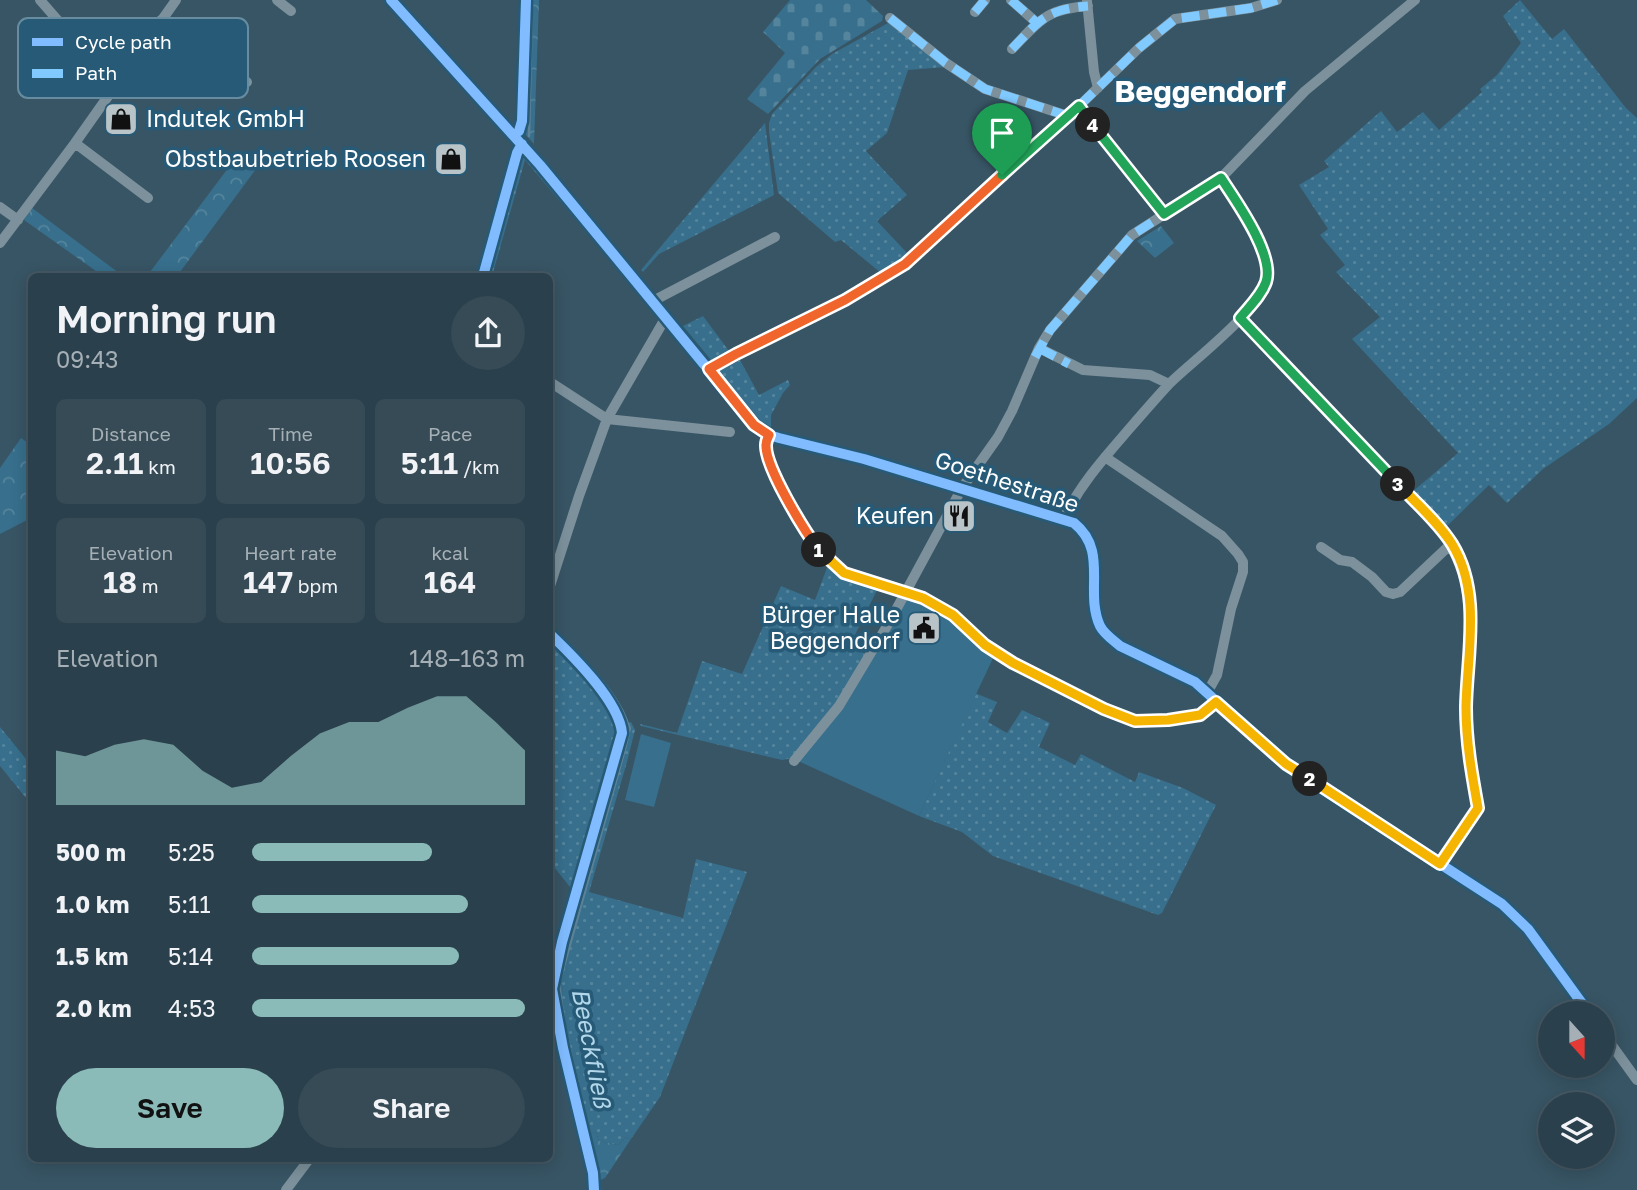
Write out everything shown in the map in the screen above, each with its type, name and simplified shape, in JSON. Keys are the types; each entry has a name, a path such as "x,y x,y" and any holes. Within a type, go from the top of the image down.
{"street":[{"path":"40,0 56,18"},
{"path":"162,18 176,0"},
{"path":"276,0 291,11"},
{"name":"Goethestraße","path":"391,0 522,144 754,425 769,435 1064,518 1084,530 1090,540 1093,554 1096,609 1104,632 1120,646 1195,682 1286,764 1502,904 1521,921 1580,1001"},
{"path":"975,12 985,0"},
{"path":"1011,0 1037,23"},
{"path":"709,369 845,300 905,264 1139,48 1175,19 1251,8 1277,0"},
{"path":"794,761 839,706 962,488 984,458 1012,411 1039,348 1050,330 1132,235 1221,178 1305,91 1415,0"},
{"path":"1012,50 1037,23 1057,10 1088,3 1094,72 1098,88"},
{"path":"890,18 946,63 985,89 1068,116"},
{"path":"0,243 106,98"},
{"path":"1079,106 1164,214"},
{"path":"75,142 148,198"},
{"path":"484,273 517,153 522,144"},
{"path":"1064,518 1080,487 1105,457 1169,384 1240,318 1265,285 1267,263 1242,211 1221,178"},
{"path":"0,207 18,220"},
{"path":"653,301 775,237"},
{"path":"553,577 607,419 666,317"},
{"path":"1240,318 1435,523 1451,544 1466,582 1471,611 1466,707 1468,751 1478,808 1440,864"},
{"path":"1039,348 1083,370 1150,375 1169,384"},
{"path":"553,384 607,419 730,432"},
{"path":"769,435 765,443 772,467 793,510 816,547 844,573 923,598 953,615 985,645 1013,663 1104,709 1135,721 1195,716 1216,702"},
{"path":"1105,457 1222,536 1243,562 1243,572 1231,609 1217,675 1207,693"},
{"path":"1321,547 1340,560 1352,562 1386,592 1393,594 1400,592 1451,544"},
{"path":"1615,1050 1637,1080"},
{"path":"286,1190 307,1162"}],"green space":[{"path":"527,0 539,0 534,144 523,132"},
{"path":"790,0 866,0 883,16 882,21 820,59 768,114 747,99 785,53 763,32"},
{"path":"1520,0 1552,39 1564,29 1626,108 1637,118 1637,398 1609,424 1543,469 1507,503 1489,485 1444,529 1411,493 1458,453 1352,339 1380,317 1336,272 1345,265 1320,235 1328,229 1299,185 1329,167 1324,161 1381,111 1397,132 1423,112 1439,130 1482,92 1480,89 1497,75 1521,43 1503,16"},
{"path":"892,23 946,67 908,70 887,133 866,151 907,195 877,221 908,254 881,273 841,240 835,242 778,193 769,123 772,114 816,67 832,54"},
{"path":"765,123 774,195 659,254 643,272 641,270"},
{"path":"521,152 630,279 628,281 525,160 493,273 486,273"},
{"path":"238,155 256,169 179,273 149,273"},
{"path":"32,208 119,273 99,273 24,220"},
{"path":"1161,226 1174,243 1155,258 1137,241"},
{"path":"703,316 729,351 711,360 683,326"},
{"path":"740,360 759,395 788,380 790,385 771,415 771,429 758,421 719,371"},
{"path":"21,438 28,443 28,520 0,534 0,468"},
{"path":"828,565 843,577 877,590 850,645 865,654 846,689 793,758 782,760 641,726 640,724 677,733 702,661 742,674 781,586 815,600"},
{"path":"906,599 937,610 994,656 919,816 798,761"},
{"path":"553,641 597,687 613,709 619,727 618,744 574,892 553,866"},
{"path":"975,693 997,702 988,722 1007,733 1022,710 1050,723 1039,747 1075,765 1081,754 1135,782 1139,772 1183,788 1216,805 1162,913 1158,915 993,856 962,832 919,816"},
{"path":"631,722 635,730 589,892 683,918 696,859 747,872 660,1097 631,1139 626,1137 618,1145 599,1141 596,1132 586,1135 553,987 621,748 624,724"},
{"path":"0,727 28,761 26,798 0,766"},
{"path":"641,734 671,743 654,807 625,800"},
{"path":"596,1132 599,1141 618,1145 626,1137 631,1139 605,1178 598,1181 586,1135"}],"waterway":[{"name":"Beeckfließ","path":"529,136 532,0"},
{"name":"Beeckfließ","path":"490,273 523,155"},
{"name":"Beeckfließ","path":"553,629 604,682 627,721"},
{"name":"Beeckfließ","path":"599,1178 565,1027 559,984 625,749 630,728 628,723"}],"marked path":[{"path":"975,12 985,0"},
{"path":"1011,0 1037,23"},
{"path":"709,369 845,300 905,264 1139,48 1175,19 1251,8 1277,0"},
{"path":"1012,49 1030,30 1053,13 1088,6"},
{"path":"890,18 946,63 985,89 1068,116"},
{"path":"1079,106 1164,214"},
{"path":"1035,357 1050,330 1132,235 1221,178"},
{"path":"1039,348 1069,364"}],"cycle path":[{"path":"391,0 540,165 754,425 769,435 864,459 1074,523 1085,534 1091,546 1096,613 1106,634 1120,646 1195,682 1286,764 1502,904 1528,929 1580,1001"},
{"path":"519,131 522,121 526,0"},
{"path":"484,273 517,153 522,144"},
{"path":"553,637 604,693 619,720 622,733 562,942 553,984"},
{"path":"553,994 593,1173 594,1190"}],"place":[{"name":"Indutek GmbH","path":"121,119"},
{"name":"Obstbaubetrieb Roosen","path":"451,159"},
{"name":"Keufen","path":"959,516"},
{"name":"Bürger Halle Beggendorf","path":"924,628"}],"district":[{"name":"Beggendorf","path":"1200,92"}],"route":[{"path":"1079,106 1164,214 1221,178 1242,211 1267,263 1268,273 1261,292 1240,318 1435,523 1455,551 1466,582 1471,611 1466,707 1468,751 1478,808 1440,864 1286,764 1216,702 1200,715 1168,720 1135,721 1104,709 1013,663 985,645 953,615 923,598 844,573 816,547 793,510 772,467 765,443 769,435 754,425 709,369 845,300 905,264 1002,175 1079,106"}]}
